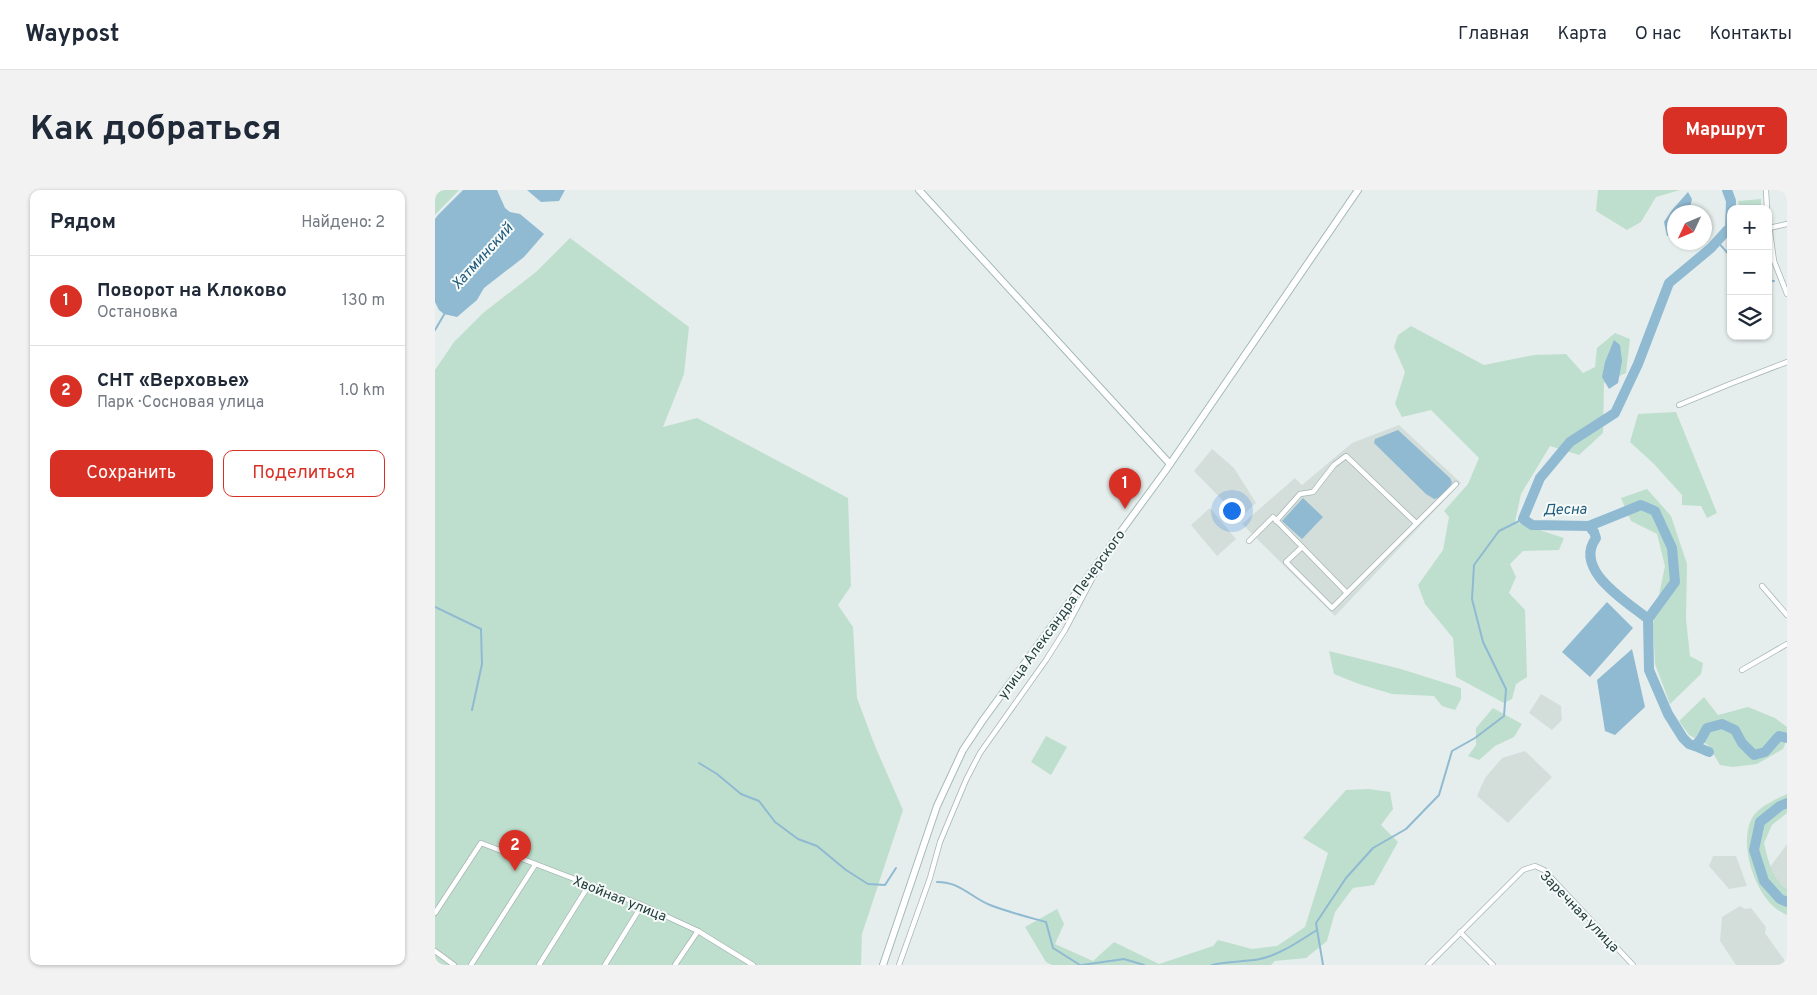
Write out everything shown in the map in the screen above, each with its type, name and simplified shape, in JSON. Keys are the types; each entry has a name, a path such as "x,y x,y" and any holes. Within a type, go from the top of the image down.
{"main road":[{"path":"919,190 1171,464"},
{"name":"улица Александра Печерского","path":"883,965 937,806 963,750 1171,464 1358,190"}],"street":[{"path":"1766,190 1767,205"},
{"path":"1772,227 1787,224"},
{"path":"1772,248 1774,261 1787,294"},
{"path":"1679,405 1787,362"},
{"path":"1276,520 1300,494 1313,492 1334,465 1346,456 1416,524"},
{"path":"1301,547 1286,562 1331,608 1455,484"},
{"path":"1249,540 1273,517 1347,593"},
{"path":"899,965 930,878 940,842 966,780 980,753 1065,630 1106,553"},
{"path":"1762,586 1787,614"},
{"path":"1742,670 1787,644"},
{"name":"Хвойная улица","path":"435,913 481,843 642,905 698,931 753,965"},
{"path":"471,965 535,865"},
{"name":"Заречная улица","path":"1428,965 1523,870 1535,866 1544,870 1633,965"},
{"path":"539,965 589,885"},
{"path":"605,965 642,905"},
{"path":"675,965 698,931"},
{"path":"1460,932 1493,965"},
{"path":"435,951 454,965"}],"shaded area":[{"path":"1399,425 1461,483 1335,616 1242,524 1295,478 1302,485 1352,443"},
{"path":"1212,449 1234,468 1256,503 1240,518 1194,471"},
{"path":"1210,508 1236,539 1217,556 1191,525"},
{"path":"1541,694 1561,706 1562,720 1552,730 1529,713"},
{"path":"1525,751 1552,777 1508,823 1477,796 1485,778 1502,758"},
{"path":"1787,844 1787,890 1767,871"},
{"path":"1713,856 1736,856 1747,886 1729,889 1709,866"},
{"path":"1740,906 1745,909 1751,908 1766,927 1765,933 1785,961 1780,965 1736,965 1720,941 1722,917"}],"green space":[{"path":"435,190 459,190 435,215"},
{"path":"1598,190 1680,190 1656,197 1641,222 1627,230 1596,211"},
{"path":"1761,199 1761,205 1739,205 1738,201"},
{"path":"570,238 689,327 684,374 663,427 697,418 848,498 851,586 838,605 853,627 857,698 875,746 903,810 862,934 861,965 435,965 435,370 454,342 483,313 536,272"},
{"path":"1411,326 1484,365 1534,355 1566,354 1583,373 1595,367 1597,348 1615,333 1630,339 1626,373 1604,383 1603,433 1579,455 1550,446 1521,494 1515,522 1564,538 1559,550 1523,551 1510,564 1516,577 1509,593 1525,610 1527,677 1516,684 1512,699 1504,703 1456,677 1453,638 1425,604 1418,585 1443,550 1449,517 1444,511 1468,484 1479,458 1431,410 1402,417 1395,404 1405,372 1394,347 1398,335"},
{"path":"1676,412 1717,513 1707,518 1701,506 1682,505 1682,495 1654,464 1630,442 1638,414"},
{"path":"1647,489 1671,516 1687,564 1686,619 1690,656 1703,663 1701,674 1670,704 1655,664 1653,624 1665,566 1657,534 1631,521 1621,498"},
{"path":"1329,651 1401,669 1461,688 1461,699 1455,710 1442,706 1434,696 1392,694 1359,684 1334,674"},
{"path":"1704,697 1718,715 1748,707 1775,718 1787,727 1787,739 1783,749 1757,764 1733,767 1720,765 1708,745 1689,735 1679,721"},
{"path":"1493,708 1522,724 1514,737 1495,746 1479,760 1468,756 1476,745 1476,728"},
{"path":"1046,736 1067,747 1051,775 1031,762"},
{"path":"1369,789 1390,792 1393,809 1381,825 1398,842 1374,885 1353,888 1335,912 1327,941 1306,958 1275,961 1271,965 1052,965 1046,962 1025,927 1057,909 1064,924 1055,944 1093,961 1114,942 1159,964 1213,946 1218,940 1252,949 1277,946 1305,927 1328,853 1303,838 1346,790"},
{"path":"1787,794 1787,813 1772,825 1764,843 1774,875 1787,889 1787,915 1776,909 1759,887 1749,858 1747,843 1748,829 1755,814 1768,803"}],"water":[{"path":"463,190 497,190 505,208 510,212 520,214 544,234 524,257 484,288 477,300 457,317 444,314 439,310 435,302 435,219"},
{"path":"527,190 565,190 559,201 541,202"},
{"path":"1688,192 1692,199 1691,205 1676,205"},
{"path":"1667,218 1667,236 1664,222"},
{"path":"1614,340 1620,345 1622,361 1618,383 1609,389 1602,377 1605,362"},
{"path":"1398,430 1450,478 1451,485 1440,497 1434,499 1426,494 1374,443 1375,439"},
{"path":"1303,498 1323,517 1302,539 1282,521"},
{"path":"1607,602 1633,628 1590,677 1562,652"},
{"path":"1632,649 1645,707 1615,735 1605,731 1597,680"}],"waterway":[{"name":"Десна","path":"1727,190 1731,201 1730,227 1711,248 1669,283 1638,364 1615,413 1570,442 1540,478 1523,519 1532,525 1589,526 1641,505 1655,511 1672,548 1675,582 1648,619 1649,670 1668,714 1683,738 1689,744 1695,746 1707,728 1722,724 1735,730 1742,743 1754,755 1765,752 1779,736 1787,738"},
{"path":"1717,241 1727,252"},
{"name":"Хатминский","path":"435,330 445,313"},
{"path":"1323,965 1316,923 1346,878 1373,848 1406,829 1439,795 1452,751 1475,738 1504,716 1506,689 1483,642 1472,599 1474,565 1499,531 1523,519"},
{"path":"1589,526 1596,538 1591,550 1591,562 1597,573 1616,594 1648,619"},
{"path":"435,607 481,629 482,664 472,710"},
{"path":"1695,746 1709,752"},
{"path":"699,763 717,774 741,794 759,801 775,822 798,839 817,846 846,870 868,884 885,885 896,868"},
{"name":"Десна","path":"1787,803 1780,806 1760,822 1754,850 1764,881 1780,899 1787,902"},
{"path":"937,882 953,884 997,908 1046,922 1053,948 1080,965"},
{"path":"1212,965 1267,957 1289,947 1317,930"},
{"path":"1082,965 1124,959 1144,965"}],"place":[{"name":"Поворот на Клоково","path":"1125,509"},
{"name":"СНТ «Верховье»","path":"515,871"}]}
